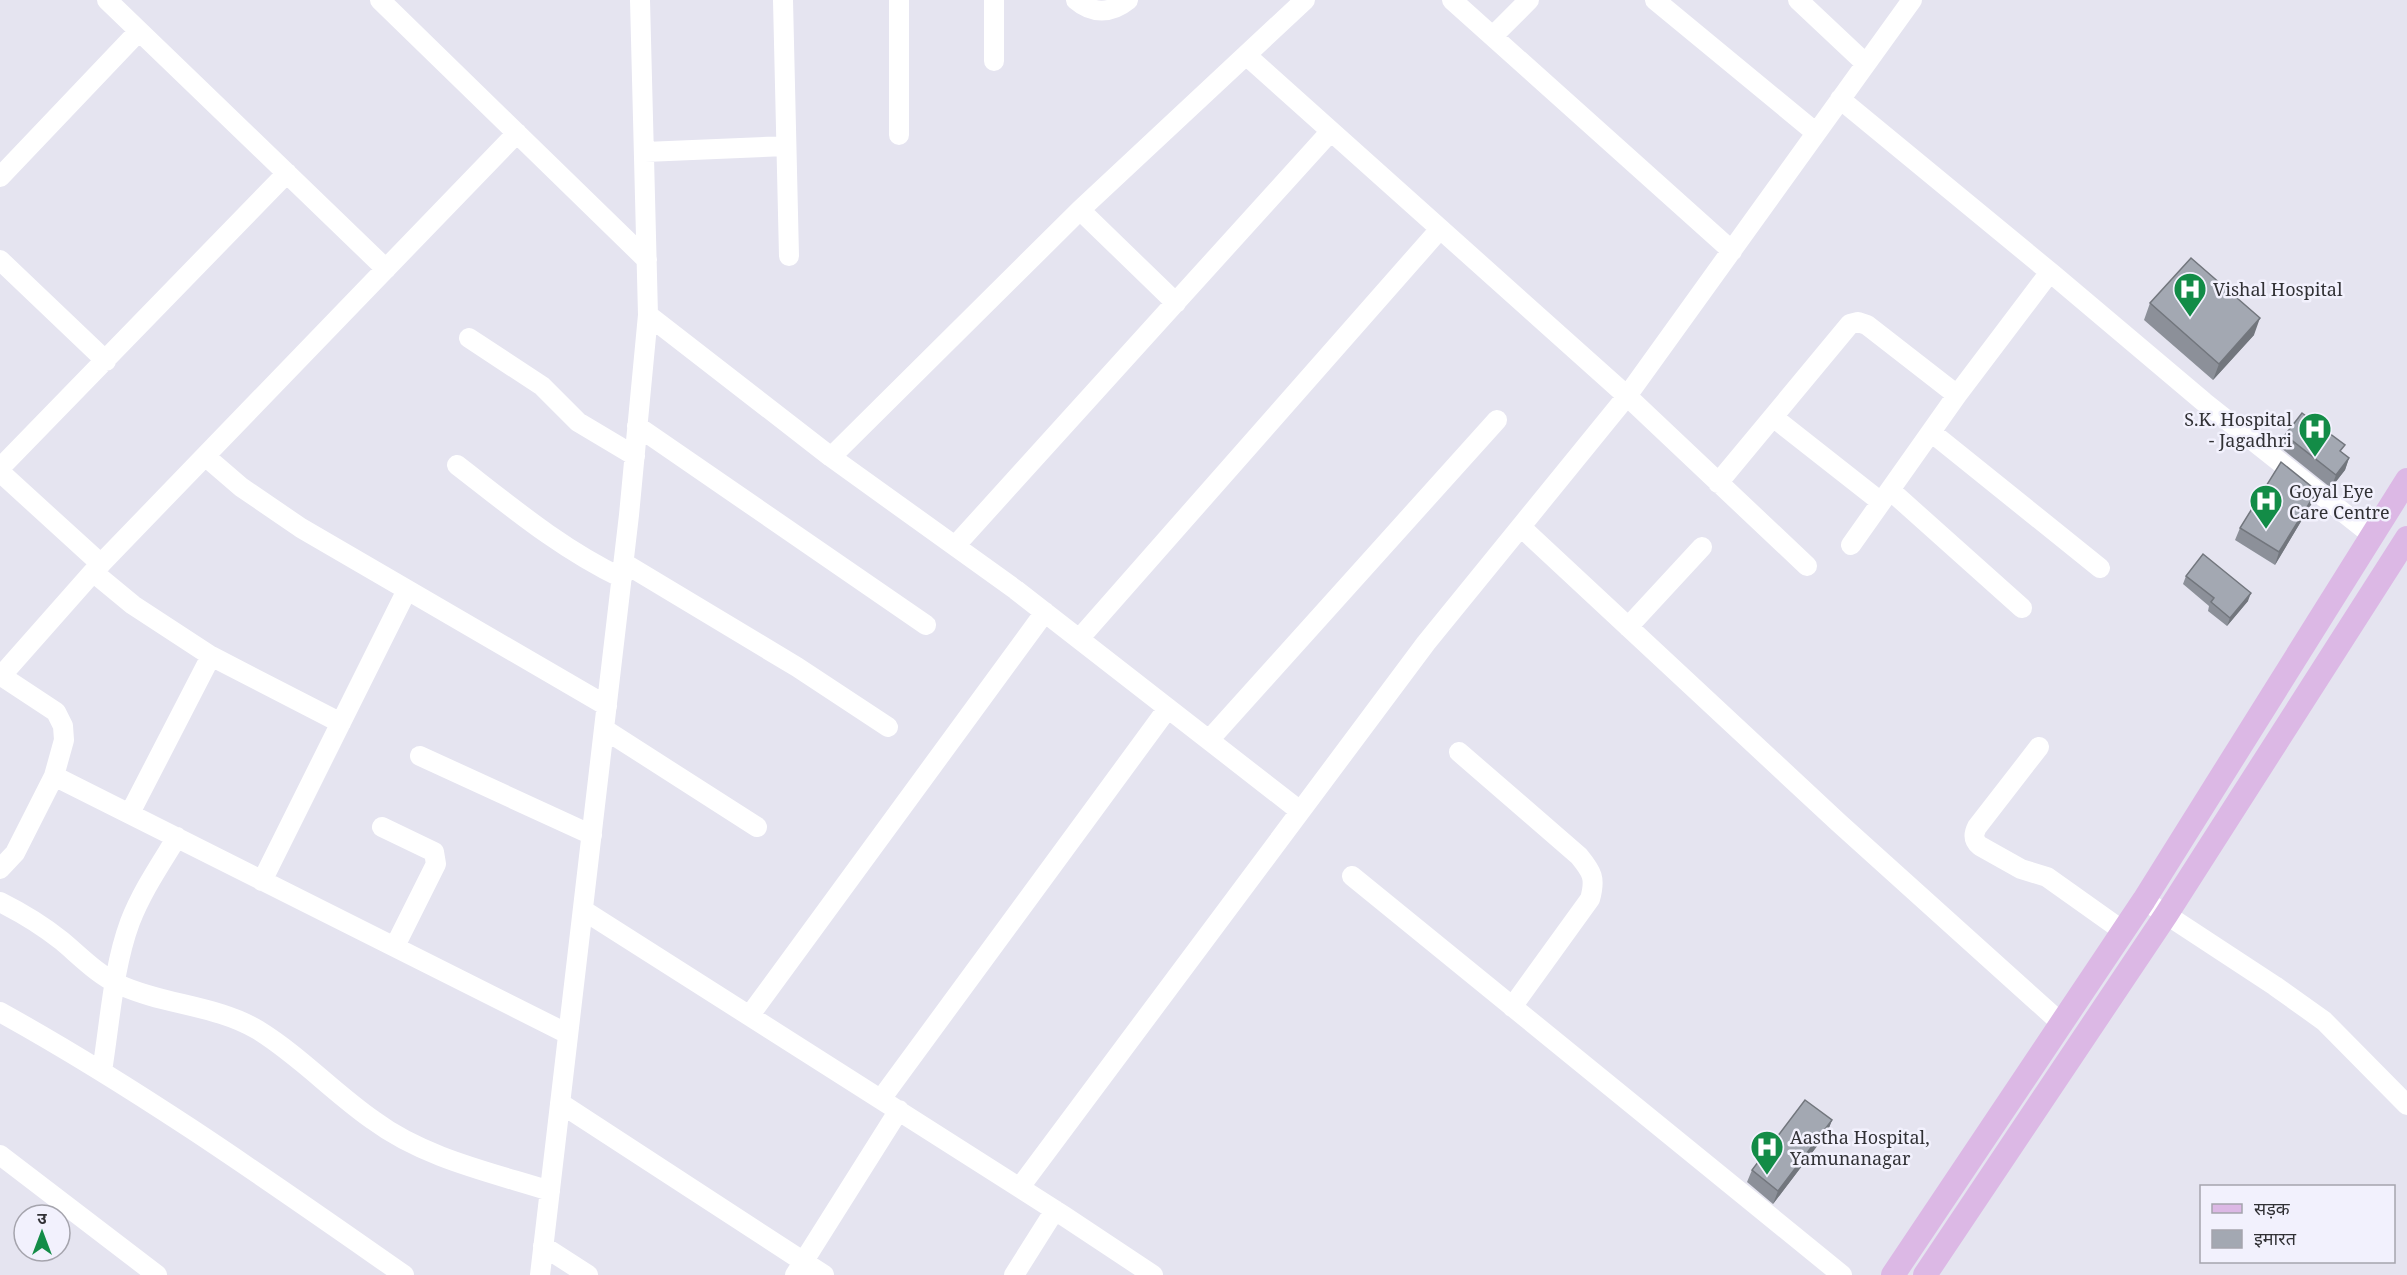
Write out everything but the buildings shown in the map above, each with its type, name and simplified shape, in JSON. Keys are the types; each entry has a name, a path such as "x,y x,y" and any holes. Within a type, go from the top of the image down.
{"main road":[{"path":"1893,1275 2144,900 2407,480"},
{"path":"1925,1275 2166,915 2407,538"}],"street":[{"path":"107,0 386,268"},
{"path":"380,0 647,260"},
{"path":"540,1275 623,570 648,315 640,0"},
{"path":"783,0 789,256"},
{"path":"899,0 899,135"},
{"path":"994,0 994,61"},
{"path":"1076,0 1086,8 1103,11 1121,6 1128,0"},
{"path":"831,457 1080,210 1305,0"},
{"path":"1452,0 1732,251"},
{"path":"1493,36 1529,0"},
{"path":"1655,0 1815,132"},
{"path":"1798,0 1865,63"},
{"path":"1020,1187 1426,643 1627,396 1912,0"},
{"path":"0,177 139,31"},
{"path":"1246,55 1627,396 1807,566"},
{"path":"1840,99 2204,402 2373,536"},
{"path":"956,546 1331,131"},
{"path":"0,869 15,853 54,776 64,740 63,726 56,712 0,675 97,568 517,133"},
{"path":"645,152 786,146"},
{"path":"287,173 0,470 133,605 210,656 341,723"},
{"path":"1080,210 1176,303"},
{"path":"1080,639 1440,229"},
{"path":"0,260 106,361"},
{"path":"1851,545 1957,395 2050,272"},
{"path":"648,315 831,457 1045,612 1300,812"},
{"path":"1718,483 1850,324 1858,322 1867,325 1957,395"},
{"path":"469,338 542,386 578,422 635,456"},
{"path":"1773,417 1886,496 2022,608"},
{"path":"1209,740 1497,420"},
{"path":"638,426 926,625"},
{"path":"1931,432 2100,568"},
{"path":"205,456 241,487 301,528 607,706"},
{"path":"458,465 556,541 594,564 623,570 797,667 888,727"},
{"path":"1521,527 1839,824 2061,1023"},
{"path":"1628,627 1702,547"},
{"path":"262,880 407,590"},
{"path":"750,1015 1045,612"},
{"path":"130,813 210,656"},
{"path":"881,1099 1168,708"},
{"path":"604,729 758,828"},
{"path":"2039,747 1977,827 1974,834 1975,841 1980,846 2022,868 2047,876 2123,931"},
{"path":"1459,752 1579,856 1590,870 1594,885 1590,899 1512,1007"},
{"path":"420,756 592,835"},
{"path":"54,776 568,1034"},
{"path":"382,827 434,852 437,858 394,946"},
{"path":"102,1071 116,983 130,922 145,888 177,837"},
{"path":"1352,876 1842,1275"},
{"path":"2144,900 2324,1021 2407,1105"},
{"path":"0,902 34,920 116,983 143,995 219,1014 255,1029 286,1049 373,1121 408,1142 453,1161 550,1191"},
{"path":"583,910 1020,1187 1153,1275"},
{"path":"0,1012 102,1071 234,1156 404,1275"},
{"path":"560,1103 799,1268 824,1275"},
{"path":"799,1268 899,1110"},
{"path":"0,1155 157,1275"},
{"path":"1014,1275 1055,1210"},
{"path":"543,1246 588,1275"}],"place":[{"name":"Vishal Hospital","path":"2190,318"},
{"name":"S.K. Hospital - Jagadhri","path":"2315,458"},
{"name":"Goyal Eye Care Centre","path":"2266,530"},
{"name":"Aastha Hospital, Yamunanagar","path":"1767,1176"}]}
